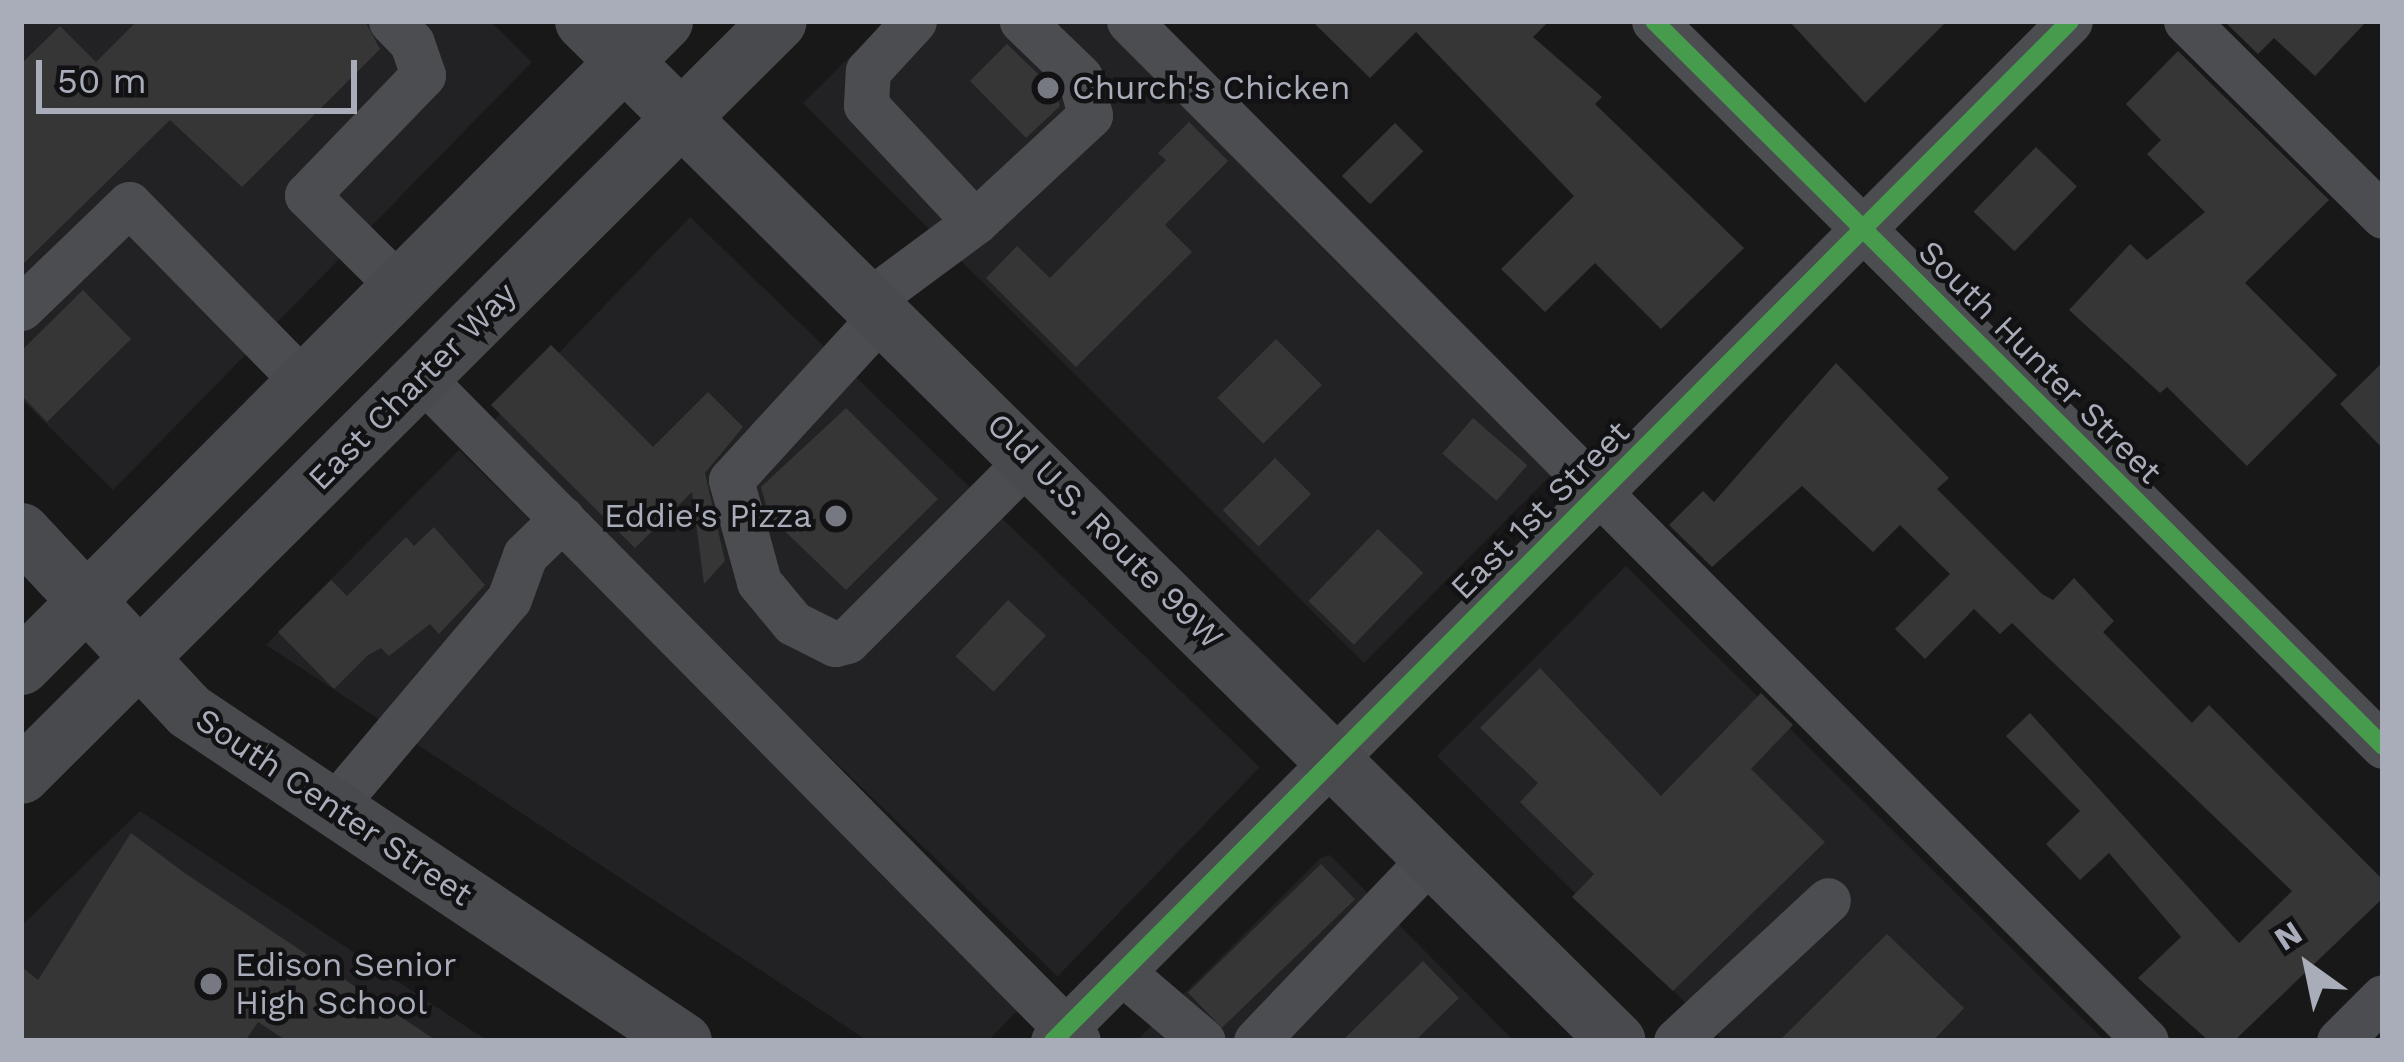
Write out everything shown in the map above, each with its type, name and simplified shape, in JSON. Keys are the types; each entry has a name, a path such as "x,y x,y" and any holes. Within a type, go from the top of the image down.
{"main road":[{"name":"Old U.S. Route 99W","path":"584,21 686,114 1617,1041"},
{"path":"21,666 664,21"},
{"path":"686,114 778,21"},
{"name":"East Charter Way","path":"21,775 686,114"},
{"name":"South Center Street","path":"21,531 189,711 683,1041"}],"street":[{"path":"391,21 412,43 423,75 307,195 399,286"},
{"path":"914,21 868,71 866,105 975,222"},
{"path":"1022,21 1080,77 1090,115 878,306 731,480 758,581 793,623 836,644 847,641 1031,458"},
{"name":"South Hunter Street","path":"1654,21 2383,746"},
{"name":"East 1st Street","path":"1066,1037 1122,972 2069,21"},
{"path":"2186,21 2383,216"},
{"path":"1137,24 1596,497 2146,1041"},
{"path":"21,308 129,204 304,382"},
{"path":"422,377 1066,1037"},
{"path":"333,807 509,599 525,555 562,519"},
{"path":"1256,1041 1432,857"},
{"path":"1676,1041 1828,900"},
{"path":"1122,972 1203,1041"},
{"path":"2339,1041 2383,997"}],"shaded area":[{"path":"21,21 490,21 532,62 113,490 21,399"},
{"path":"886,21 1103,21 1553,473 1364,663 803,103"},
{"path":"690,217 1260,767 1058,976 488,426"},
{"path":"459,450 1023,1005 988,1041 868,1041 266,645"},
{"path":"1626,566 2105,1041 1724,1041 1437,756"},
{"name":"Edison Senior High School","path":"140,811 488,1041 21,1041 21,926"},
{"path":"1330,855 1514,1041 1136,1041 1321,858"}],"building":[{"path":"137,21 365,21 380,49 242,187 170,120 21,266 21,64 60,26 96,62"},
{"path":"1312,21 1549,21 1533,37 1602,97 1595,104 1744,248 1661,329 1595,263 1545,312 1501,269 1574,196 1416,32 1370,78"},
{"path":"1789,21 1947,21 1865,103"},
{"path":"2224,21 2367,21 2315,76 2274,38 2258,54"},
{"path":"1007,44 1056,91 1060,106 1026,138 970,81"},
{"path":"2178,51 2329,200 2245,283 2337,375 2247,466 2167,387 2160,393 2069,310 2130,244 2147,260 2205,212 2147,154 2161,140 2126,104"},
{"path":"1189,122 1228,161 1165,225 1192,252 1076,367 986,278 1017,246 1050,278 1166,160 1158,153"},
{"path":"1395,123 1423,151 1370,204 1342,176"},
{"path":"2036,147 2077,187 2014,251 1973,212"},
{"path":"83,290 131,339 47,422 21,395 21,351"},
{"path":"1276,339 1322,385 1263,444 1217,398"},
{"path":"551,345 653,447 708,392 743,427 705,473 725,561 704,584 692,492 635,548 491,405"},
{"path":"2383,362 2383,449 2340,404"},
{"path":"1836,363 1949,478 1937,489 2042,594 2053,600 2074,578 2114,621 2103,632 2192,723 2209,705 2383,880 2383,898 2234,1041 2209,1041 2138,978 2181,937 2109,853 2080,880 2046,844 2080,811 2006,736 2030,713 2239,943 2292,891 2012,623 2000,634 1974,609 1925,659 1895,629 1950,574 1900,525 1873,552 1802,486 1712,567 1669,525 1703,491 1714,502"},
{"path":"846,408 938,499 846,590 769,516 761,487"},
{"path":"1473,418 1527,465 1497,501 1442,453"},
{"path":"1275,458 1311,494 1259,546 1223,510"},
{"path":"434,527 485,585 439,634 430,624 389,656 381,648 334,689 278,632 331,580 347,596 406,537 414,546"},
{"path":"1378,529 1423,573 1354,645 1309,601"},
{"path":"1008,600 1046,635 994,692 955,656"},
{"path":"1540,668 1661,796 1761,693 1793,725 1751,769 1825,842 1673,991 1572,897 1594,874 1520,802 1538,783 1480,728"},
{"name":"Edison Senior High School","path":"131,833 437,1041 287,1041 258,1022 245,1041 21,1041 21,966 38,980"},
{"path":"1321,864 1355,899 1222,1028 1188,993"},
{"path":"1887,934 1964,1008 1933,1041 1779,1041"},
{"path":"1423,961 1459,998 1415,1041 1342,1041"}],"cycle path":[{"path":"1654,21 2383,746"},
{"path":"1053,1041 2070,21"}],"place":[{"name":"Church's Chicken","path":"1048,88"},
{"name":"Eddie's Pizza","path":"836,516"},
{"name":"Edison Senior High School","path":"211,984"}]}
